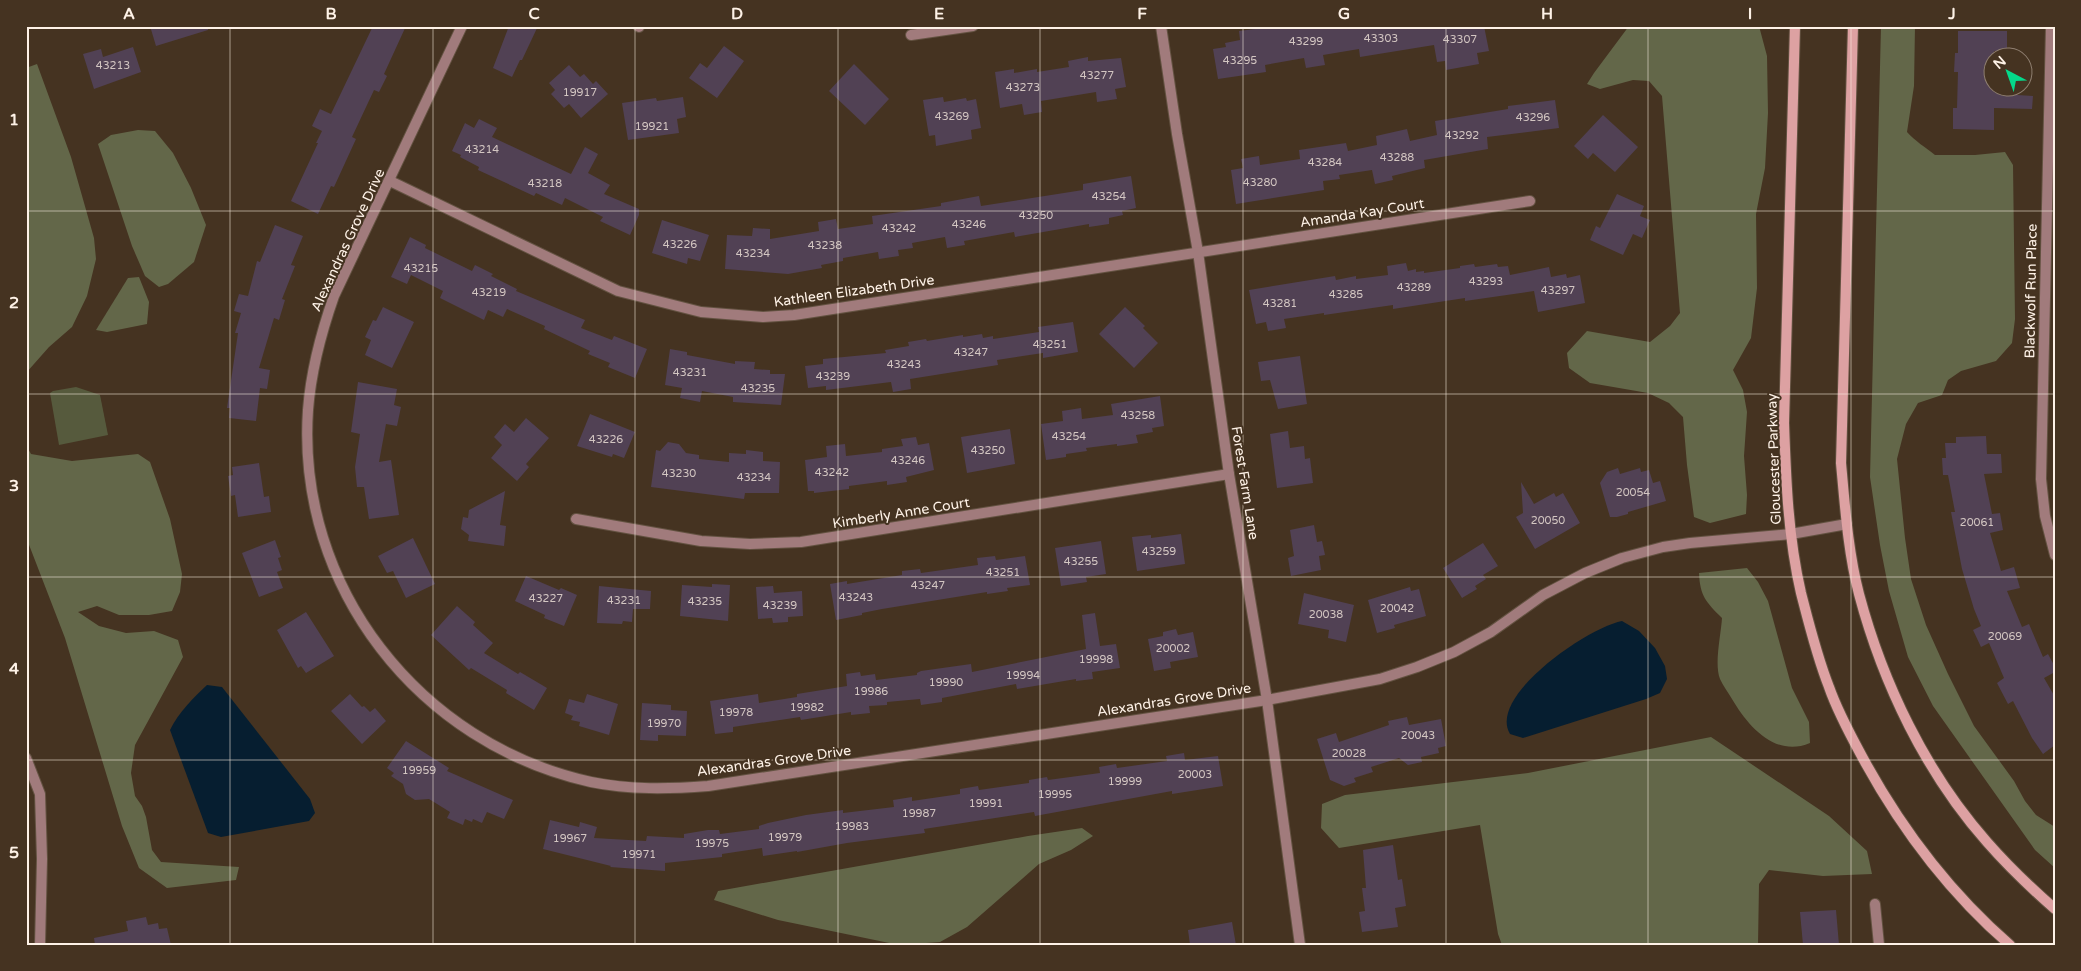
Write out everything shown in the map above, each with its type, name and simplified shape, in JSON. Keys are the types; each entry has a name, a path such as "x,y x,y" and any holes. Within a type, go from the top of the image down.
{"main road":[{"name":"Gloucester Parkway","path":"1795,26 1784,423 1786,483 1791,534 1801,592 1829,687 1846,727 1884,797 1940,875 1980,920 2010,945"},
{"path":"1853,26 1841,463 1847,524 1859,593 1887,678 1913,734 1954,800 1986,842 2017,875 2055,909"}],"street":[{"name":"Alexandras Grove Drive","path":"462,26 334,296 322,333 312,371 308,410 308,456 312,494 321,532 350,604 371,636 395,667 422,695 484,741 528,762 555,772 592,782 630,788 669,789 708,786 1267,700 1380,679 1454,652 1491,632 1543,595 1585,572 1622,558 1663,547 1791,534 1847,524"},
{"path":"911,35 973,26"},
{"name":"Forest Farm Lane","path":"1162,26 1177,134 1198,252 1229,474 1267,700 1300,945"},
{"name":"Blackwolf Run Place","path":"2051,26 2041,479 2045,516 2055,555"},
{"name":"Kathleen Elizabeth Drive","path":"390,181 618,291 701,312 732,316 794,315 1198,252"},
{"name":"Amanda Kay Court","path":"1198,252 1530,201"},
{"name":"Kimberly Anne Court","path":"576,519 700,541 750,544 802,542 1229,474"},
{"path":"26,758 40,794 42,859 40,945"},
{"path":"1875,904 1879,945"}],"green space":[{"path":"1629,26 1759,26 1767,56 1768,113 1765,168 1756,214 1757,288 1751,338 1733,370 1743,390 1747,412 1744,456 1747,495 1746,514 1710,523 1694,517 1683,417 1669,403 1648,393 1590,383 1569,368 1567,353 1587,331 1650,342 1670,326 1680,313 1662,96 1649,81 1633,80 1600,89 1587,84"},
{"path":"1881,26 1915,26 1914,86 1907,132 1935,155 1975,155 2005,152 2013,165 2015,319 2012,343 1996,361 1961,371 1948,380 1942,395 1918,403 1906,424 1897,459 1911,579 1926,625 1974,726 2036,815 2055,827 2055,868 2035,850 1933,706 1908,657 1889,591 1870,477"},
{"path":"37,64 71,157 94,238 96,259 87,296 72,327 49,347 26,373 26,68"},
{"path":"138,130 155,131 173,153 191,188 206,225 194,262 168,284 159,287 145,276 132,246 98,144 111,135"},
{"path":"139,277 149,302 147,324 107,332 96,330 128,278"},
{"path":"76,387 100,395 108,435 59,445 50,393"},
{"path":"26,445 31,454 72,461 138,454 150,462 170,519 182,574 180,592 172,611 149,615 119,615 97,606 78,612 99,626 126,633 154,631 178,640 183,657 135,745 131,773 135,796 142,806 146,817 152,850 161,862 239,867 236,880 167,888 139,868 122,826 65,638 26,537"},
{"path":"1747,568 1758,582 1768,601 1792,688 1809,722 1810,743 1797,747 1785,746 1774,743 1764,737 1746,719 1720,679 1718,658 1722,618 1702,593 1699,573"},
{"path":"1711,737 1829,816 1867,851 1872,874 1823,876 1769,870 1759,884 1758,945 1502,945 1498,934 1480,825 1339,848 1321,828 1322,804 1345,795 1528,773"},
{"path":"1082,828 1093,836 1071,850 1039,864 967,927 940,942 899,945 778,920 714,900 718,891"}],"water":[{"path":"1622,621 1639,631 1655,648 1665,666 1667,679 1660,693 1523,738 1510,734 1507,718 1513,701 1527,683 1566,649 1607,626"},
{"path":"207,685 222,687 310,799 315,813 309,821 221,837 208,833 170,730 182,711"}],"building":[{"path":"150,26 208,26 208,30 156,46"},
{"path":"373,26 406,26 384,74 387,76 379,92 374,90 352,137 356,139 334,187 331,186 318,214 291,201 322,131 312,126 320,109 331,114"},
{"path":"509,26 538,26 512,77 493,68"},
{"path":"1278,26 1484,26 1489,51 1477,53 1479,64 1446,70 1445,61 1437,62 1434,45 1360,57 1359,49 1323,55 1325,65 1306,68 1304,58 1265,65 1266,72 1218,79 1213,49 1226,47 1225,43 1240,40 1239,31"},
{"path":"1958,31 2007,31 2007,48 1984,48 1984,98 2033,98 2032,109 1994,108 1994,130 1953,129 1953,108 1957,108 1958,72 1954,72 1955,53 1958,53"},
{"path":"724,46 744,61 717,98 689,78 700,63 707,68"},
{"path":"133,47 141,72 94,89 83,54 101,49 103,57"},
{"path":"1088,57 1088,61 1121,58 1126,87 1115,89 1117,99 1097,102 1096,92 1041,101 1042,112 1024,115 1022,104 1000,108 995,72 1014,69 1014,73 1037,69 1037,72 1069,67 1068,61"},
{"path":"854,64 889,99 865,125 829,91"},
{"path":"569,65 580,77 584,74 593,84 596,81 608,94 581,118 569,104 564,108 551,94 555,90 549,83"},
{"path":"683,97 686,117 677,119 679,133 628,140 622,103 656,98 657,101"},
{"path":"943,97 944,102 966,98 967,101 976,99 981,128 971,130 972,139 936,146 935,135 929,136 923,100"},
{"path":"1555,100 1559,128 1487,137 1488,149 1424,160 1425,168 1392,176 1393,180 1375,184 1372,170 1339,175 1340,179 1323,181 1324,190 1236,204 1231,170 1243,168 1241,159 1259,156 1260,165 1300,159 1299,150 1346,143 1348,151 1377,145 1376,136 1407,129 1410,141 1437,135 1435,121 1508,109 1508,106"},
{"path":"1603,115 1638,147 1615,172 1593,153 1588,159 1574,146"},
{"path":"479,119 497,128 492,137 571,174 585,147 598,154 588,173 610,185 604,194 639,209 639,215 630,235 600,221 603,217 565,198 562,205 536,193 534,196 478,170 479,167 452,151 465,123 474,128"},
{"path":"1131,176 1136,208 1122,211 1123,215 1109,218 1109,224 1089,227 1089,224 1015,237 1014,232 964,241 965,245 947,248 945,237 912,243 913,248 898,250 899,256 879,259 878,252 843,258 843,261 821,265 822,268 788,274 725,269 727,235 752,236 753,228 770,229 770,239 819,231 818,222 836,219 838,229 873,224 872,216 941,206 941,203 979,196 981,206 1083,190 1083,184"},
{"path":"1617,194 1644,206 1640,216 1650,220 1642,238 1633,234 1623,255 1590,240 1596,226 1600,228"},
{"path":"662,220 709,235 700,261 688,258 687,264 652,253"},
{"path":"275,225 303,236 291,265 295,266 282,299 285,300 279,320 274,318 259,368 270,370 267,389 260,388 256,421 229,418 230,408 227,408 238,333 235,333 241,313 234,311 239,294 248,296 257,261 260,262"},
{"path":"410,237 426,245 425,248 472,271 475,265 493,274 491,276 517,289 516,291 585,320 581,328 612,340 614,336 647,349 635,378 608,367 610,363 588,354 590,351 544,329 545,326 507,309 503,317 488,310 484,320 440,298 443,291 411,275 407,284 391,277"},
{"path":"1406,263 1408,271 1416,269 1416,272 1424,271 1424,273 1474,264 1475,267 1497,264 1498,267 1508,266 1510,275 1549,267 1551,277 1566,274 1567,278 1580,275 1585,303 1538,312 1534,291 1465,301 1465,298 1393,309 1393,305 1284,319 1286,328 1268,331 1266,322 1256,324 1249,290 1335,276 1336,280 1356,276 1356,279 1388,275 1387,266"},
{"path":"383,307 414,322 392,368 365,355 371,340 365,337 373,320 376,321"},
{"path":"1125,307 1145,326 1143,328 1158,343 1134,368 1099,334"},
{"path":"1073,322 1078,352 1043,358 1043,353 997,360 998,365 910,379 911,389 893,392 891,382 826,390 826,386 808,388 805,366 823,364 823,359 886,353 885,350 909,346 908,342 926,339 927,341 982,334 983,338 993,336 993,339 1039,332 1038,327"},
{"path":"670,349 687,352 687,355 735,364 735,361 755,362 754,369 770,370 770,374 785,374 781,405 733,402 733,397 702,391 700,402 680,398 682,388 665,385"},
{"path":"1300,356 1307,404 1278,409 1270,380 1261,381 1258,362"},
{"path":"358,382 397,389 394,405 401,407 397,426 386,424 379,462 391,460 399,515 369,519 364,487 357,487 355,467 360,434 351,432"},
{"path":"1160,396 1164,426 1152,428 1153,432 1136,435 1138,443 1086,448 1087,451 1066,454 1066,457 1046,460 1041,424 1063,421 1062,411 1081,408 1082,419 1113,415 1111,404"},
{"path":"590,414 635,432 624,458 613,454 612,457 577,446"},
{"path":"526,418 549,438 526,464 529,467 517,481 491,458 502,445 494,437 505,424 514,432"},
{"path":"1010,429 1015,464 967,473 961,437"},
{"path":"1288,431 1290,448 1304,446 1305,459 1310,458 1313,483 1277,488 1270,434"},
{"path":"1986,436 1987,454 2001,454 2002,473 1984,474 1992,514 2000,513 2003,530 1990,533 2001,571 2014,567 2020,588 2007,591 2022,627 2029,624 2043,657 2048,654 2055,667 2055,672 2044,678 2055,697 2055,745 2043,754 2032,738 2013,701 2008,704 1997,683 2004,678 1989,643 1981,647 1973,630 1981,626 1962,569 1951,512 1955,512 1948,475 1943,475 1942,458 1946,458 1945,443 1956,443 1956,437"},
{"path":"916,437 918,445 929,443 934,470 906,477 907,482 887,485 887,481 849,486 849,489 814,493 814,491 808,491 805,460 827,457 826,446 845,444 846,456 882,452 882,449 903,446 901,439"},
{"path":"668,442 679,444 686,453 699,455 699,459 729,462 729,453 746,454 746,450 763,452 763,461 780,462 779,493 745,493 744,499 651,487 656,450 660,451"},
{"path":"259,463 264,497 269,496 271,512 238,517 235,495 231,496 228,476 233,475 232,467"},
{"path":"1618,468 1620,474 1640,468 1641,472 1649,470 1653,483 1660,481 1666,501 1628,512 1628,514 1610,517 1600,483 1607,472"},
{"path":"1521,482 1534,504 1554,493 1556,497 1563,493 1580,523 1535,549 1516,517 1523,513"},
{"path":"505,491 500,525 506,526 504,546 468,541 469,535 461,529 463,517 468,518 469,510"},
{"path":"1314,525 1317,542 1322,541 1325,555 1319,556 1321,570 1291,576 1288,558 1294,556 1290,530"},
{"path":"1181,534 1185,564 1137,571 1132,537 1151,535 1151,538"},
{"path":"413,538 435,584 406,598 393,571 387,573 378,556"},
{"path":"275,540 281,557 278,558 282,570 277,572 283,588 259,597 242,553"},
{"path":"1101,541 1106,574 1086,577 1087,582 1061,586 1055,548"},
{"path":"1483,543 1498,566 1483,575 1486,579 1475,586 1477,589 1462,598 1443,568"},
{"path":"995,556 996,560 1025,556 1030,585 1007,588 1008,591 987,594 987,592 882,609 836,620 830,584 847,581 847,584 902,575 902,571 920,569 921,573 978,565 977,558"},
{"path":"526,576 559,590 561,588 577,595 564,626 544,618 545,615 515,601"},
{"path":"712,584 730,585 728,621 680,616 682,585 712,587"},
{"path":"599,586 651,591 650,609 633,609 632,622 623,621 622,624 597,623"},
{"path":"773,586 774,593 802,591 803,616 788,617 788,622 773,623 772,618 758,619 756,587"},
{"path":"1410,587 1411,591 1419,589 1426,616 1394,625 1395,628 1377,633 1368,600"},
{"path":"1304,593 1354,605 1346,642 1328,638 1329,630 1298,624"},
{"path":"457,606 475,622 473,625 493,643 484,653 518,674 520,672 547,688 534,710 506,693 507,690 471,668 469,670 431,635"},
{"path":"306,612 334,656 306,673 301,666 298,668 277,630"},
{"path":"1095,613 1100,646 1116,644 1120,668 1092,672 1093,679 1076,681 1076,679 1017,689 1016,684 942,698 942,702 921,705 920,699 887,702 887,705 869,706 870,713 851,715 851,712 801,720 800,717 733,727 733,732 715,734 710,701 758,694 759,703 797,697 797,694 847,686 846,674 860,672 861,676 875,674 876,680 917,675 921,671 971,664 972,672 1086,649 1082,615"},
{"path":"1176,629 1178,635 1193,632 1198,657 1170,662 1171,668 1154,671 1148,639 1163,636 1163,632"},
{"path":"350,694 362,707 364,706 370,712 375,708 386,721 362,744 331,711"},
{"path":"587,694 618,704 609,735 579,726 580,722 571,720 573,716 565,713 569,699 584,703"},
{"path":"642,703 671,705 671,710 687,711 686,736 658,735 658,741 640,740"},
{"path":"1407,717 1409,725 1441,719 1446,746 1438,748 1439,753 1421,757 1422,762 1408,765 1399,758 1371,767 1373,772 1354,778 1356,782 1344,786 1330,780 1317,739 1336,733 1339,742 1389,725 1388,721"},
{"path":"406,741 449,768 447,771 513,800 504,819 487,812 482,823 473,819 472,822 465,819 463,825 447,818 450,812 429,799 415,800 406,794 403,784 391,776 394,773 387,768"},
{"path":"1184,753 1185,760 1218,756 1223,786 1172,794 1172,791 1035,816 1034,812 924,829 925,833 847,843 797,852 763,856 762,848 722,854 722,857 665,863 665,871 610,867 543,849 550,820 579,827 580,822 597,827 594,838 646,841 647,836 684,838 684,834 708,830 719,830 720,834 759,829 759,826 768,823 806,815 843,810 843,813 894,807 893,800 912,797 912,801 960,794 960,789 978,786 979,790 1029,783 1029,780 1047,777 1048,780 1100,773 1099,767 1116,764 1117,768 1167,761 1166,756"},
{"path":"1393,845 1398,880 1402,879 1406,906 1395,908 1398,927 1362,932 1359,912 1365,911 1362,888 1366,888 1363,850"},
{"path":"1836,910 1839,945 1803,945 1800,912"},
{"path":"146,917 148,925 158,923 159,929 167,928 171,945 95,945 94,938 128,931 126,921"},
{"path":"1232,922 1236,945 1190,945 1188,930"}]}
